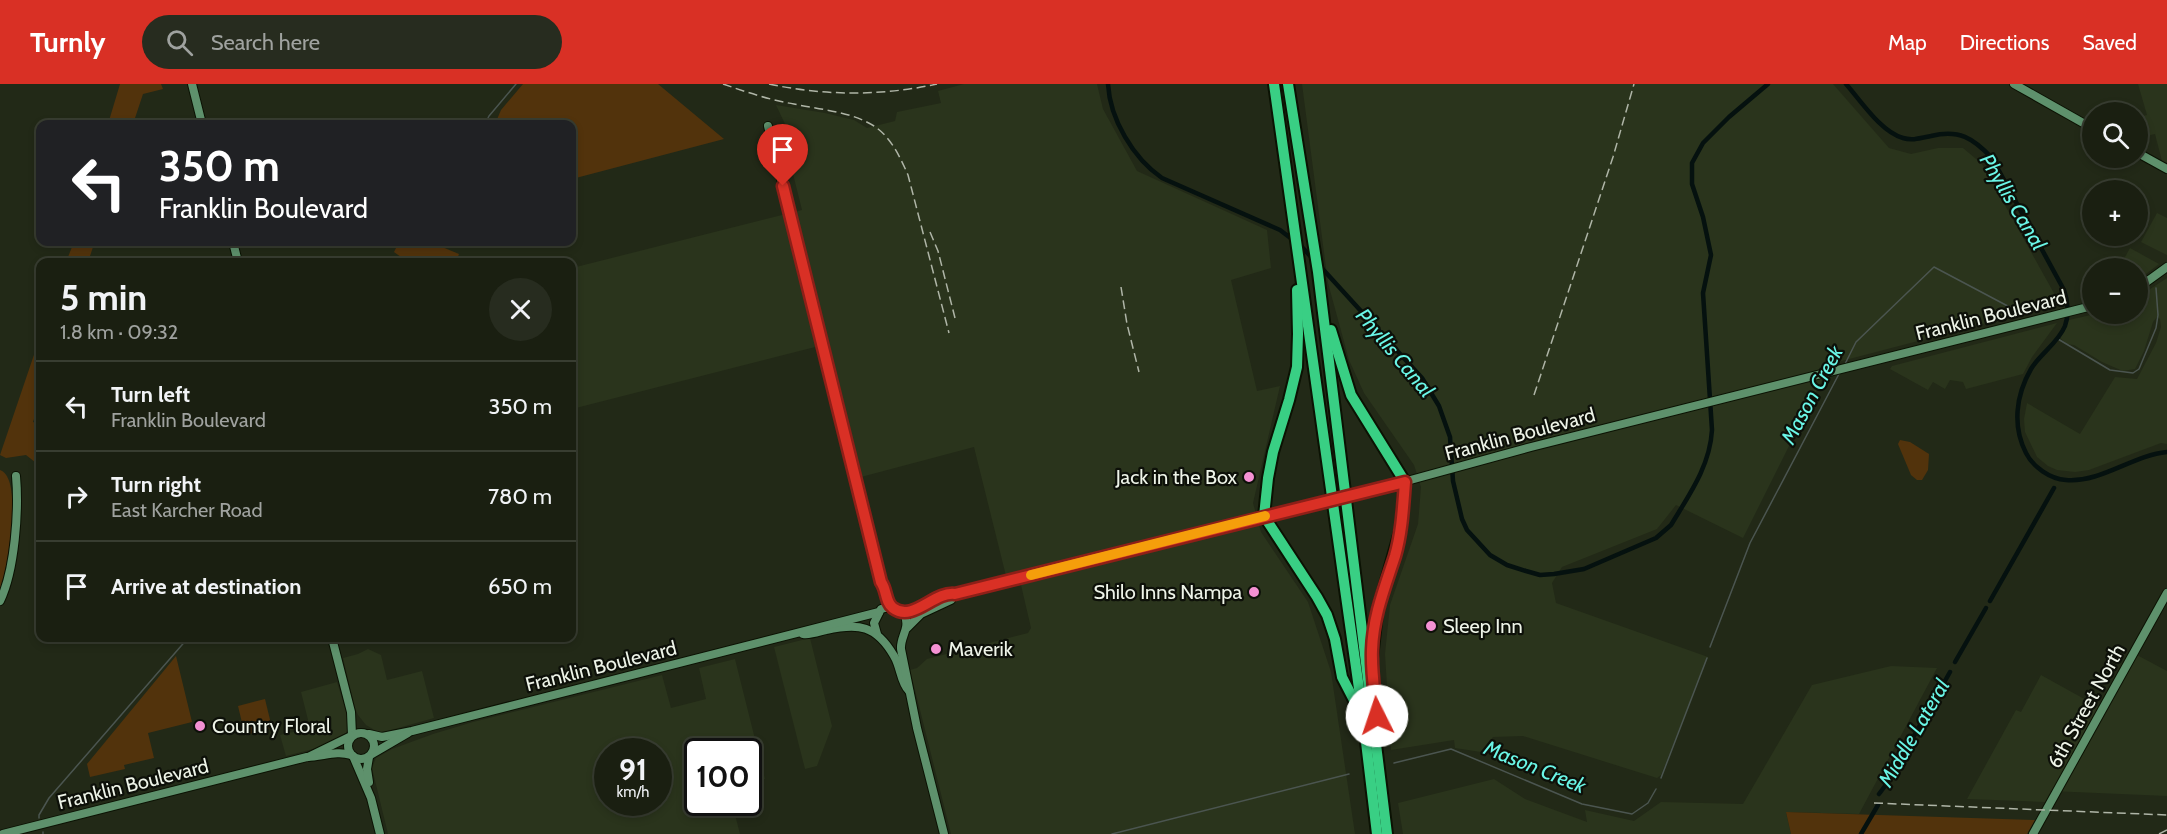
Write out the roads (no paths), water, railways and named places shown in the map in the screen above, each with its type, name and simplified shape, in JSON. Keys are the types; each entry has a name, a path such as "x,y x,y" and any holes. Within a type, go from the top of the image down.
{"highway":[{"path":"1274,84 1363,717 1377,834"},
{"path":"1288,84 1313,248 1330,327 1351,395 1405,482 1401,528 1395,556 1383,586 1372,650 1381,781"},
{"path":"1296,253 1297,367 1273,452 1264,516 1327,615 1335,639 1342,677 1363,717"},
{"path":"1318,272 1388,834"}],"main road":[{"path":"192,84 201,120"},
{"path":"2014,84 2082,122"},
{"path":"768,126 881,582 888,600 905,616 907,628 902,638 901,649 944,834"},
{"path":"2148,159 2167,169"},
{"path":"2148,281 2167,267"},
{"name":"Franklin Boulevard","path":"897,610 910,611 948,593 955,594 1363,493 2082,309"},
{"path":"0,601 5,590 11,562 18,488 16,476"},
{"path":"18,488 24,478"},
{"path":"881,582 883,602 874,623 879,636 896,658 904,686 909,691"},
{"name":"Franklin Boulevard","path":"907,628 921,614 951,600 955,594"},
{"name":"6th Street North","path":"2034,834 2167,594"},
{"path":"880,610 897,610"},
{"name":"Franklin Boulevard","path":"368,734 382,737 412,731 798,634 822,625 880,610"},
{"name":"Franklin Boulevard","path":"798,634 855,626 869,629 879,636"},
{"path":"879,636 890,642 902,638"},
{"path":"333,642 351,712 352,736 348,748 371,798"},
{"path":"351,712 374,744 367,769 380,834"},
{"name":"Franklin Boulevard","path":"370,756 412,731"},
{"path":"352,736 359,732 368,734"},
{"name":"Franklin Boulevard","path":"3,834 307,757 352,736"},
{"name":"Franklin Boulevard","path":"307,757 320,757 339,752 352,756"},
{"path":"352,756 361,759 370,756"}],"waterway":[{"path":"487,120 516,84"},
{"name":"Phyllis Canal","path":"1108,84 1118,124 1133,149 1151,170 1162,178 1280,230 1301,246 1313,259"},
{"name":"Phyllis Canal","path":"1319,265 1422,378 1439,406 1450,437 1453,481 1467,530 1490,555 1507,565 1540,575 1584,569 1656,538 1671,525 1703,468 1712,430 1703,293 1711,255 1703,217 1692,184 1692,163 1703,143 1768,84"},
{"name":"Phyllis Canal","path":"1846,84 1879,123 1895,135 1910,139 1941,134 1958,135 1972,140 1985,151 1992,158 2064,290 2068,308 2065,326 2058,338 2031,369 2019,400 2017,421 2019,432 2026,453 2033,463 2054,477 2079,480 2154,454 2167,452"},
{"name":"Mason Creek","path":"1844,366 1856,342 1934,267 2019,312"},
{"name":"Mason Creek","path":"2058,339 2110,370 2133,373 2139,369 2156,328 2158,315 2156,288"},
{"name":"Mason Creek","path":"1710,647 1750,543 1840,372"},
{"name":"Middle Lateral","path":"1990,601 2054,488"},
{"name":"Middle Lateral","path":"1955,662 1986,608"},
{"path":"39,818 49,798 185,642"},
{"name":"Mason Creek","path":"1661,778 1707,658"},
{"name":"Middle Lateral","path":"1879,794 1950,672"},
{"name":"Mason Creek","path":"1394,763 1451,749 1582,804 1632,814 1648,803 1656,789"},
{"name":"Mason Creek","path":"1112,834 1349,774"},
{"name":"Middle Lateral","path":"1861,834 1878,805"}],"railway":[{"path":"723,84 776,100 855,117 874,126 885,136 898,154 908,175 949,333"},
{"path":"769,84 811,91 853,93 895,91 937,84"},
{"path":"1534,395 1613,157 1634,84"},
{"path":"930,232 938,251 955,318"},
{"path":"1121,287 1139,372"},
{"path":"1874,803 2167,815"},
{"path":"2159,834 2167,830"}],"place":[{"name":"Jack in the Box","path":"1249,477"},
{"name":"Shilo Inns Nampa","path":"1254,592"},
{"name":"Sleep Inn","path":"1431,626"},
{"name":"Maverik","path":"936,649"},
{"name":"Country Floral","path":"200,726"}]}
